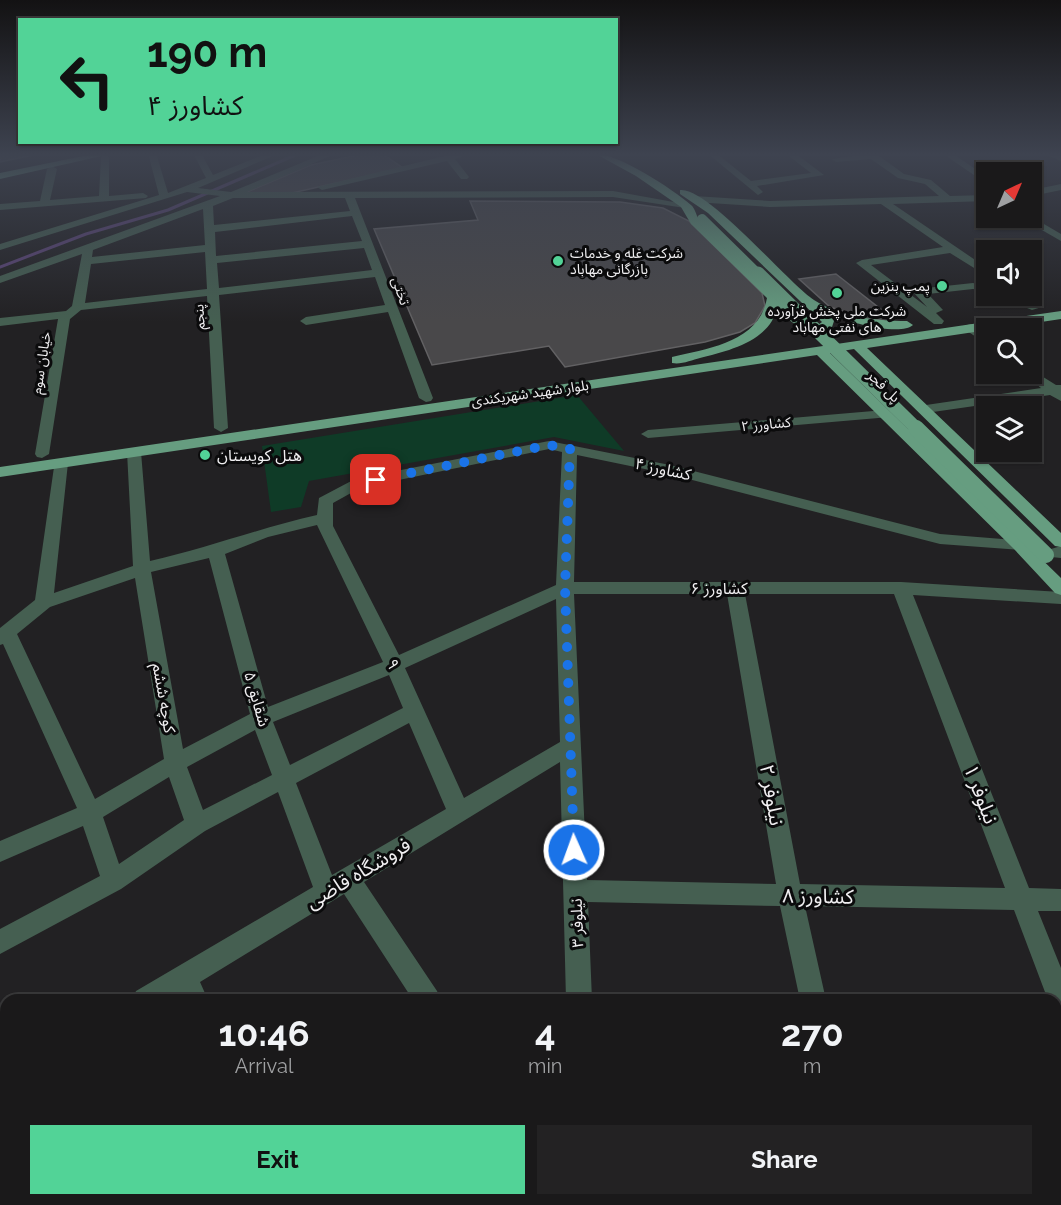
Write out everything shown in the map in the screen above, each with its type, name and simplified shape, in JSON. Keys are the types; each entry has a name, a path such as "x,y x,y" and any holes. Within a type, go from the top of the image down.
{"main road":[{"path":"691,209 695,222 806,327 815,329 827,327 828,321 809,302 707,209"},
{"path":"697,209 1057,552"},
{"path":"699,209 707,218"},
{"path":"677,360 719,349 755,331 770,316 773,297"},
{"path":"809,302 827,311 868,323 907,325"},
{"name":"بلوار شهید شهریکندی","path":"0,460 1061,303"},
{"name":"بلوار شهید شهریکندی","path":"0,472 1061,315"},
{"path":"856,345 926,410 1057,552 1061,578"},
{"path":"819,351 1020,545 1061,589"}],"street":[{"path":"2,245 121,209"},
{"path":"0,280 86,254 195,209"},
{"name":"پنجم","path":"208,209 221,428"},
{"name":"تختی","path":"355,209 426,398"},
{"path":"895,209 976,265"},
{"path":"210,229 357,213"},
{"path":"1042,227 1061,238"},
{"path":"86,254 211,254 368,244"},
{"path":"942,320 862,263 866,260 952,249"},
{"name":"خیابان سوم","path":"42,454 64,318 73,310 86,254"},
{"path":"0,322 213,291 379,273"},
{"path":"942,320 920,293 921,291 976,286"},
{"path":"306,321 391,308"},
{"path":"971,328 976,332"},
{"path":"1042,381 1058,392"},
{"path":"926,410 1058,392"},
{"name":"کشاورز ۲","path":"648,434 885,414"},
{"name":"کشاورز ۴","path":"325,518 325,501 355,484 549,445 777,495 940,539 1020,545"},
{"name":"نیلوفر ۳","path":"570,449 565,588 579,994"},
{"name":"کوچه ششم","path":"134,452 142,569 175,763 197,825"},
{"path":"44,603 60,463"},
{"path":"113,881 90,813 4,636 44,603 142,569 216,551 263,533 325,518"},
{"name":"۹","path":"325,518 325,526 394,665 459,813"},
{"name":"شقایق ۵","path":"216,551 261,718 327,892"},
{"name":"کشاورز ۶","path":"0,852 90,813 175,763 261,718 394,665 565,588 901,588 1061,598"},
{"name":"نیلوفر ۲","path":"735,588 790,895 812,994"},
{"name":"نیلوفر ۱","path":"901,588 1058,994"},
{"path":"0,942 113,881 197,825 414,711"},
{"name":"فروشگاه قاضی","path":"156,994 570,746"},
{"path":"348,879 424,994"},
{"name":"کشاورز ۸","path":"575,891 1061,900"},
{"path":"184,977 192,994"}],"green space":[{"path":"577,395 624,451 554,437 309,481 301,507 271,512 262,446"}],"building":[{"name":"شرکت غله و خدمات بازرگانی مهاباد","path":"473,209 665,209 689,221 762,293 765,306 755,323 740,332 705,342 565,367 549,346 432,365 374,229 478,220"},
{"name":"شرکت ملی پخش فرآورده های نفتی مهاباد","path":"836,274 892,318 870,320 830,307 799,279"}],"waterway":[{"path":"0,267 86,234 170,209"}],"place":[{"name":"شرکت غله و خدمات بازرگانی مهاباد","path":"558,261"},
{"name":"پمپ بنزین","path":"942,286"},
{"name":"شرکت ملی پخش فرآورده های نفتی مهاباد","path":"837,293"},
{"name":"هتل کویستان","path":"205,455"}],"route":[{"path":"376,480 549,445 570,449 565,588 574,850"}]}
